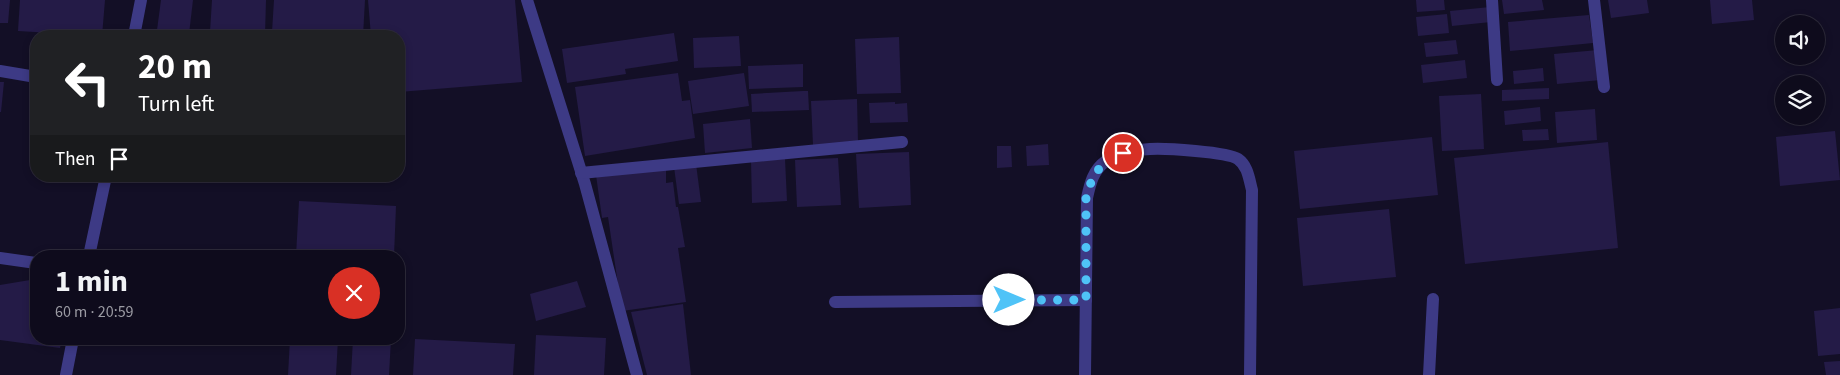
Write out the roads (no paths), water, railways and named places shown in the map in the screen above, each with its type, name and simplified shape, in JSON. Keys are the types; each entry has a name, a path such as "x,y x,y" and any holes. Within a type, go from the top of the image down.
{"street":[{"path":"135,30 141,0"},
{"path":"527,0 581,173 637,375"},
{"path":"1492,0 1497,80"},
{"path":"1594,0 1604,87"},
{"path":"0,71 30,76"},
{"path":"581,173 902,142"},
{"path":"1086,375 1086,198 1093,176 1105,162 1123,153 1151,149 1221,154 1238,159 1246,168 1252,190 1250,375"},
{"path":"90,250 105,182"},
{"path":"0,258 30,262"},
{"path":"1429,375 1433,299"},
{"path":"835,302 1086,300"},
{"path":"66,375 72,345"}]}
